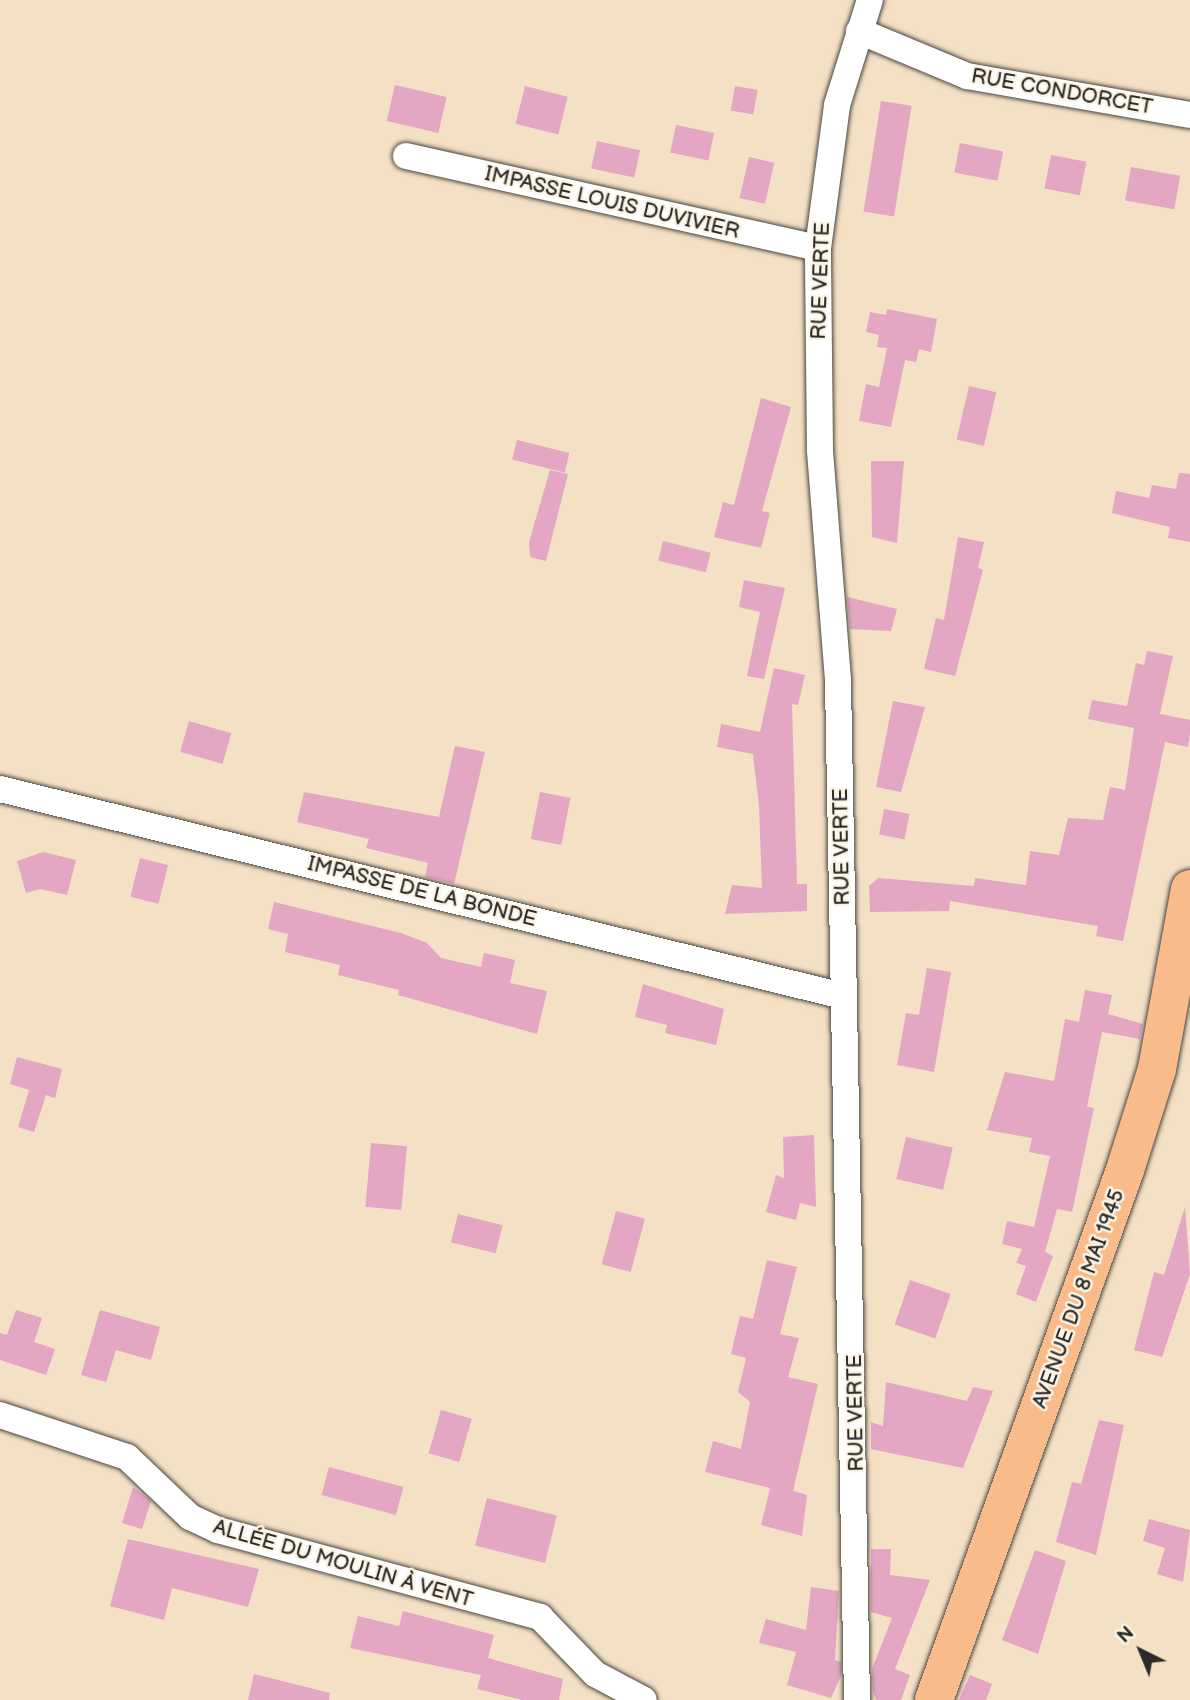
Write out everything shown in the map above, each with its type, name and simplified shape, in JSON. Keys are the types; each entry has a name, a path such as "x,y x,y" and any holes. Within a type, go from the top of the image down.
{"main road":[{"name":"AVENUE DU 8 MAI 1945","path":"934,1700 1133,1144 1157,1069 1190,889"}],"street":[{"name":"RUE VERTE","path":"857,1700 859,1541 843,996 838,680 820,450 818,247 837,105 870,0"},
{"name":"RUE CONDORCET","path":"859,31 967,76 1190,115"},
{"name":"IMPASSE LOUIS DUVIVIER","path":"406,156 818,247"},
{"name":"IMPASSE DE LA BONDE","path":"0,789 843,996"},
{"name":"ALLÉE DU MOULIN À VENT","path":"0,1415 127,1457 190,1517 218,1530 540,1617 595,1674 644,1700"}],"building":[{"path":"395,85 447,97 438,133 387,121"},
{"path":"525,86 568,97 558,134 516,124"},
{"path":"735,86 758,90 753,115 731,111"},
{"path":"881,101 912,106 894,216 863,212"},
{"path":"676,125 714,133 708,160 670,152"},
{"path":"597,141 640,150 634,178 591,168"},
{"path":"960,143 1003,151 997,181 954,172"},
{"path":"1051,155 1086,162 1080,195 1045,188"},
{"path":"749,157 774,163 765,204 740,198"},
{"path":"1131,167 1180,176 1174,209 1125,200"},
{"path":"887,309 937,319 931,352 919,349 916,362 905,360 891,427 859,421 866,384 879,387 887,348 877,347 879,335 866,332 870,312 886,315"},
{"path":"969,386 996,392 984,446 957,440"},
{"path":"761,398 791,407 762,511 770,513 761,548 714,537 723,502 734,505"},
{"path":"517,440 569,453 565,472 512,459"},
{"path":"871,461 904,461 897,543 872,537"},
{"path":"550,470 568,474 546,561 530,557 529,542"},
{"path":"1179,473 1190,474 1190,542 1168,538 1170,527 1112,513 1116,491 1149,498 1152,485 1176,489"},
{"path":"958,537 984,542 978,568 983,570 955,676 924,669 936,618 944,620"},
{"path":"663,541 711,553 706,572 658,560"},
{"path":"744,580 785,588 764,679 747,676 760,612 739,607"},
{"path":"847,597 897,609 891,631 850,629"},
{"path":"1147,651 1173,656 1160,714 1190,720 1190,734 1188,747 1165,742 1123,941 1096,936 1098,926 950,901 949,911 870,912 869,886 878,878 974,886 975,878 1026,885 1030,851 1059,855 1068,818 1103,820 1110,787 1125,790 1134,728 1088,719 1092,700 1127,706 1136,663 1144,665"},
{"path":"774,668 805,675 798,705 792,704 797,884 807,884 807,911 725,914 732,885 762,888 759,806 753,754 717,747 721,724 760,732"},
{"path":"893,701 925,707 901,792 876,787"},
{"path":"189,721 231,733 222,764 180,752"},
{"path":"455,746 485,752 454,884 425,877 428,863 366,848 369,839 297,822 304,792 439,817"},
{"path":"540,792 570,798 561,845 531,839"},
{"path":"884,809 910,814 905,839 879,835"},
{"path":"43,852 76,860 67,895 40,889 26,893 17,861"},
{"path":"140,858 168,865 158,904 130,897"},
{"path":"274,902 401,933 427,943 441,958 481,967 484,953 515,960 510,983 547,991 537,1034 398,995 399,990 338,975 340,965 285,952 288,934 268,929"},
{"path":"927,968 951,972 934,1072 897,1065 906,1013 919,1015"},
{"path":"643,984 724,1009 716,1045 665,1033 667,1025 635,1017"},
{"path":"1085,990 1112,995 1108,1014 1143,1024 1140,1039 1102,1032 1087,1107 1094,1108 1072,1212 1057,1209 1045,1252 1053,1256 1036,1302 1016,1294 1026,1266 1016,1263 1022,1249 1002,1244 1007,1221 1034,1227 1050,1156 1029,1152 1032,1138 987,1130 1005,1072 1054,1081 1065,1019 1079,1022"},
{"path":"17,1057 62,1069 55,1098 46,1095 34,1132 18,1127 29,1090 10,1084"},
{"path":"814,1135 816,1207 800,1203 796,1220 766,1212 776,1175 784,1178 783,1137"},
{"path":"906,1137 953,1148 943,1190 896,1179"},
{"path":"371,1143 407,1146 401,1210 365,1207"},
{"path":"1185,1207 1190,1274 1162,1357 1134,1350 1154,1272 1164,1275"},
{"path":"616,1211 645,1219 631,1272 602,1264"},
{"path":"458,1214 503,1225 496,1253 451,1242"},
{"path":"767,1260 797,1267 780,1334 799,1338 788,1377 818,1384 793,1491 807,1495 802,1536 761,1525 770,1488 705,1472 713,1441 741,1449 750,1402 738,1392 746,1358 731,1354 740,1316 753,1319"},
{"path":"910,1280 951,1294 935,1338 895,1324"},
{"path":"16,1310 42,1318 34,1342 55,1349 46,1375 0,1360 0,1333 7,1335"},
{"path":"100,1310 160,1327 151,1360 116,1350 106,1382 81,1375"},
{"path":"886,1382 967,1401 973,1387 993,1391 963,1468 871,1449 871,1422 883,1426"},
{"path":"441,1410 472,1419 459,1462 429,1453"},
{"path":"1099,1420 1124,1425 1096,1555 1056,1542 1072,1482 1081,1484"},
{"path":"329,1467 403,1487 396,1515 321,1495"},
{"path":"133,1487 151,1501 142,1529 122,1523"},
{"path":"487,1498 557,1515 545,1563 475,1546"},
{"path":"1149,1519 1190,1530 1183,1582 1157,1574 1165,1548 1143,1541"},
{"path":"128,1539 259,1569 248,1607 172,1588 164,1620 110,1606"},
{"path":"871,1549 891,1549 890,1575 930,1580 895,1669 910,1675 901,1700 876,1700 873,1691 872,1669 892,1618 871,1612"},
{"path":"1035,1550 1066,1561 1038,1654 1002,1640"},
{"path":"811,1587 839,1591 835,1660 841,1662 841,1676 831,1698 787,1685 796,1652 759,1643 766,1619 806,1630"},
{"path":"403,1611 494,1635 488,1658 563,1679 559,1700 522,1700 477,1689 481,1675 350,1648 358,1616 399,1626"},
{"path":"254,1674 330,1693 329,1700 248,1700"},
{"path":"970,1675 992,1684 986,1700 959,1700"}]}
